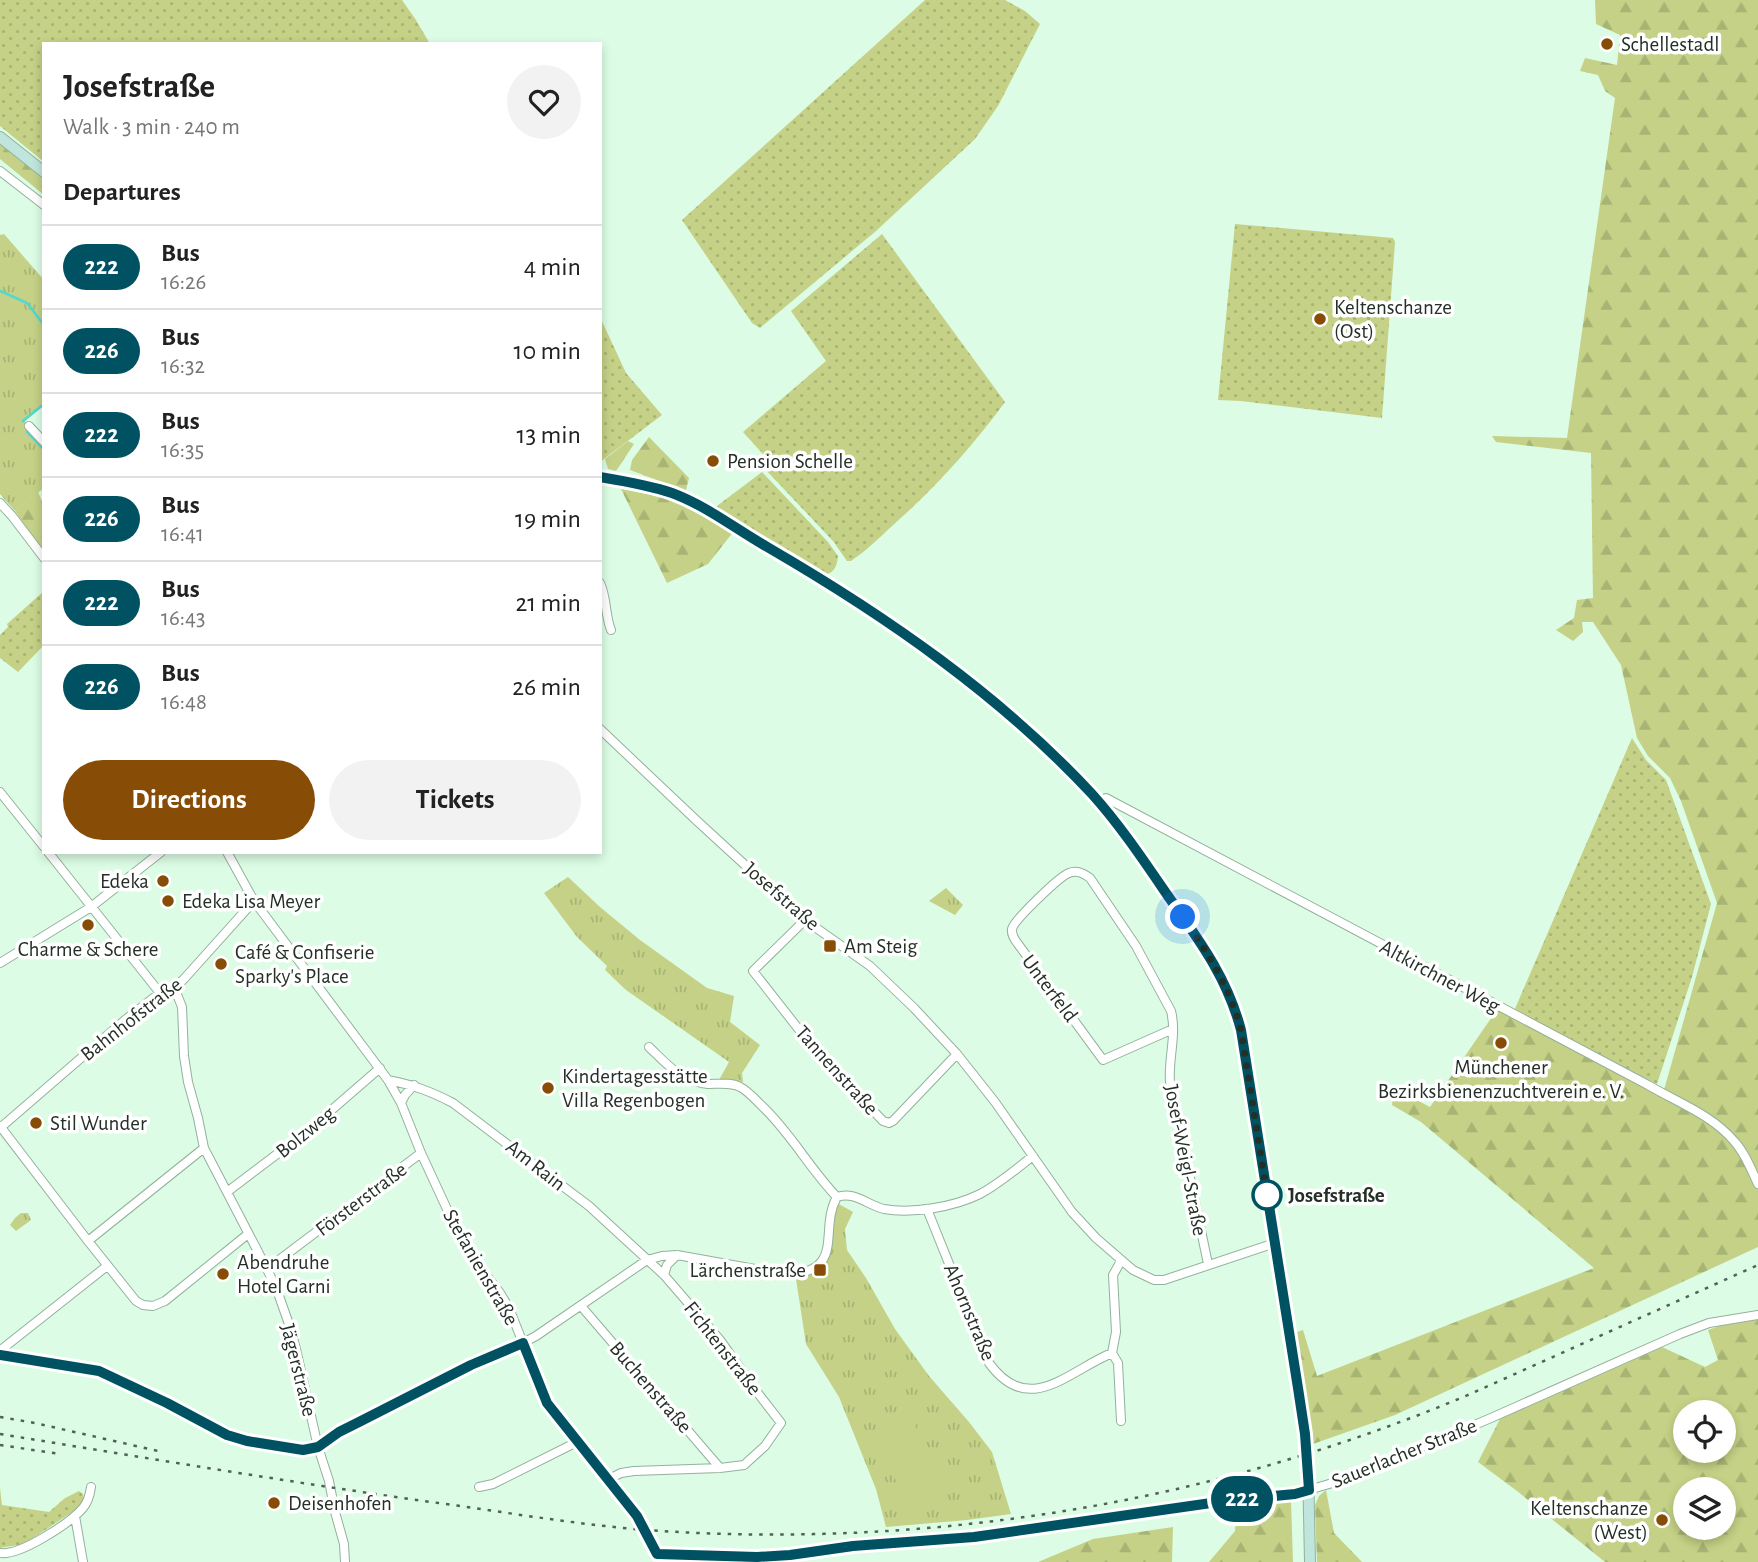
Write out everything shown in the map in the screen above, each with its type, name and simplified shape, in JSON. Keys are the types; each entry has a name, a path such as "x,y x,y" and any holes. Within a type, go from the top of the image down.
{"main road":[{"path":"0,137 42,170"},
{"path":"602,477 660,489 695,503 864,606 926,649 1020,724 1098,802 1143,859 1196,935 1228,990 1241,1030 1305,1434 1310,1562"}],"street":[{"path":"0,171 42,203"},
{"path":"29,426 42,440"},
{"path":"0,503 42,555"},
{"path":"602,588 611,630"},
{"name":"Josefstraße","path":"602,732 805,920 870,966 914,1008 995,1102 1072,1212 1121,1261 1154,1280 1164,1280 1275,1243"},
{"path":"0,792 42,844"},
{"name":"Altkirchner Weg","path":"1098,802 1106,798 1707,1118 1735,1141 1746,1157 1758,1184"},
{"path":"50,854 160,993"},
{"path":"0,963 91,907 158,854"},
{"name":"Stefanienstraße","path":"228,854 254,901 388,1080 401,1103 465,1248 500,1293 547,1403 637,1516 659,1558"},
{"name":"Unterfeld","path":"1082,873 1072,872 1065,875 1030,906 1015,923 1012,934 1103,1060 1173,1029"},
{"name":"Josef-Weigl-Straße","path":"1082,873 1090,878 1136,946 1171,1011 1174,1021 1170,1082 1208,1264"},
{"name":"Bahnhofstraße","path":"0,1127 117,1027 160,993 183,980 254,901"},
{"name":"Tannenstraße","path":"805,920 753,971 815,1050 883,1121 893,1121 957,1055"},
{"name":"Jägerstraße","path":"174,987 182,1007 186,1069 204,1148 278,1293 296,1349 318,1447 329,1481 344,1544 345,1562"},
{"path":"649,1047 686,1079 738,1086 755,1099 784,1127 837,1197"},
{"name":"Bolzweg","path":"228,1192 305,1133 380,1068"},
{"name":"Am Rain","path":"388,1080 414,1085 453,1103 589,1206 647,1260"},
{"path":"401,1103 414,1085"},
{"path":"0,1127 107,1266 143,1306 153,1306 165,1301 248,1234"},
{"path":"88,1241 204,1148"},
{"name":"Försterstraße","path":"267,1269 421,1153"},
{"path":"837,1197 852,1195 878,1208 891,1210 927,1209 967,1200 982,1193 1033,1156"},
{"path":"107,1266 2,1349 0,1354 99,1371 227,1435 303,1450 318,1447 339,1432 471,1365 523,1343 647,1260 677,1255 788,1275 810,1270 827,1254 832,1212 837,1197"},
{"name":"Ahornstraße","path":"927,1209 989,1363 1002,1378 1024,1388 1047,1387 1094,1360 1112,1353"},
{"path":"664,1275 667,1265 677,1255"},
{"name":"Fichtenstraße","path":"647,1260 664,1275 720,1340 781,1423 765,1446 744,1465 720,1468"},
{"path":"1121,1261 1113,1275 1116,1332 1112,1353 1118,1363 1121,1421"},
{"name":"Buchenstraße","path":"581,1306 720,1468"},
{"name":"Sauerlacher Straße","path":"659,1558 790,1555 853,1546 974,1537 1232,1500 1295,1494 1394,1459 1680,1334 1709,1323 1758,1315"},
{"path":"479,1487 493,1484 578,1442"},
{"path":"607,1480 621,1473 634,1471 720,1468"},
{"path":"0,1553 6,1554 26,1547 75,1516 85,1505 91,1487"},
{"path":"75,1516 83,1562"}],"green space":[{"path":"0,0 402,0 429,42 42,42 42,160 0,126"},
{"path":"925,0 1005,0 1025,11 1040,24 998,106 975,139 876,231 760,328 752,323 682,220"},
{"path":"1595,0 1758,0 1758,1247 1395,1415 1313,1444 1297,1332 1303,1330 1317,1376 1594,1268 1421,1122 1392,1105 1394,1088 1430,1107 1498,1008 1662,1097 1717,903 1681,801 1670,778 1648,756 1637,738 1621,665 1593,622 1582,622 1583,632 1573,641 1556,630 1574,618 1577,600 1593,598 1591,453 1496,442 1492,436 1567,438 1615,98 1605,91 1598,75 1580,71 1585,58 1617,65 1620,35 1596,24"},
{"path":"0,144 42,177 42,193 0,159"},
{"path":"1235,224 1393,238 1395,242 1382,418 1218,400"},
{"path":"4,234 42,278 42,407 25,421 29,431 42,445 42,490 15,511 0,494 0,235"},
{"path":"882,234 1005,402 938,482 867,549 847,561 833,541 765,469 771,463 743,432 826,361 791,311"},
{"path":"602,321 626,373 662,415 602,460"},
{"path":"649,437 689,478 685,494 630,470 632,460"},
{"path":"628,441 634,444 616,471 608,469 605,459"},
{"path":"762,472 838,556 836,567 832,571 822,575 713,509"},
{"path":"621,489 679,500 734,531 708,564 667,583"},
{"path":"38,492 42,501 42,550 15,511"},
{"path":"42,593 42,647 18,672 0,658 0,635 8,627 7,624"},
{"path":"1632,738 1646,760 1666,780 1711,904 1692,977 1657,1084 1514,1011"},
{"path":"568,877 640,940 707,988 734,996 730,1022 760,1045 742,1073 743,1082 719,1080 729,1062 626,990 605,970 607,966 577,937 544,893"},
{"path":"946,888 963,905 955,915 929,901"},
{"path":"837,1203 853,1212 845,1229 847,1250 895,1329 929,1376 992,1452 1011,1514 886,1527 876,1489 839,1397 806,1344 796,1279 820,1266 827,1258"},
{"path":"21,1213 28,1213 31,1220 16,1231 10,1225"},
{"path":"1758,1319 1758,1562 1605,1562 1478,1462 1500,1419 1662,1347 1705,1367 1718,1360 1708,1330 1731,1322"},
{"path":"909,1414 945,1486 908,1505 872,1432"},
{"path":"0,1488 2,1505 49,1512 65,1498 79,1491 84,1499 80,1507 24,1544 0,1548"},
{"path":"1326,1490 1334,1533 1362,1562 1317,1562 1315,1505"},
{"path":"1291,1501 1293,1562 1209,1562 1235,1531 1236,1511 1244,1506"},
{"path":"1173,1527 1172,1562 1038,1562 1093,1539"}],"waterway":[{"path":"0,291 27,303 42,322"},
{"path":"23,421 42,406"},
{"path":"27,432 42,448"}],"railway":[{"path":"0,1434 345,1489 623,1528 751,1534 856,1533 961,1525 1065,1511 1168,1491 1270,1465 1370,1433 1468,1395 1758,1265"},
{"path":"0,1417 158,1451"},
{"path":"0,1445 60,1454"}],"bus line":[{"name":"222","path":"0,1355 99,1371 227,1435 303,1450 318,1447 339,1432 471,1365 523,1343 547,1403 637,1516 657,1554 745,1558 974,1537 1309,1490 1305,1434 1236,1010 1202,944 1143,859 1093,796 1020,724 896,627 695,503 646,485 602,477"}],"place":[{"name":"Schellestadl","path":"1607,44"},
{"name":"Keltenschanze (Ost)","path":"1320,319"},
{"name":"Pension Schelle","path":"713,461"},
{"name":"Edeka","path":"163,881"},
{"name":"Edeka Lisa Meyer","path":"168,901"},
{"name":"Charme & Schere","path":"88,925"},
{"name":"Am Steig","path":"830,946"},
{"name":"Café & Confiserie Sparky's Place","path":"221,964"},
{"name":"Münchener Bezirksbienenzuchtverein e. V.","path":"1501,1043"},
{"name":"Kindertagesstätte Villa Regenbogen","path":"548,1088"},
{"name":"Stil Wunder","path":"36,1123"},
{"name":"Josefstraße","path":"1267,1195"},
{"name":"Lärchenstraße","path":"820,1270"},
{"name":"Abendruhe Hotel Garni","path":"223,1274"},
{"name":"Deisenhofen","path":"274,1503"},
{"name":"Keltenschanze (West)","path":"1662,1520"}],"route":[{"path":"1183,917 1218,972 1236,1010 1267,1195"}]}
